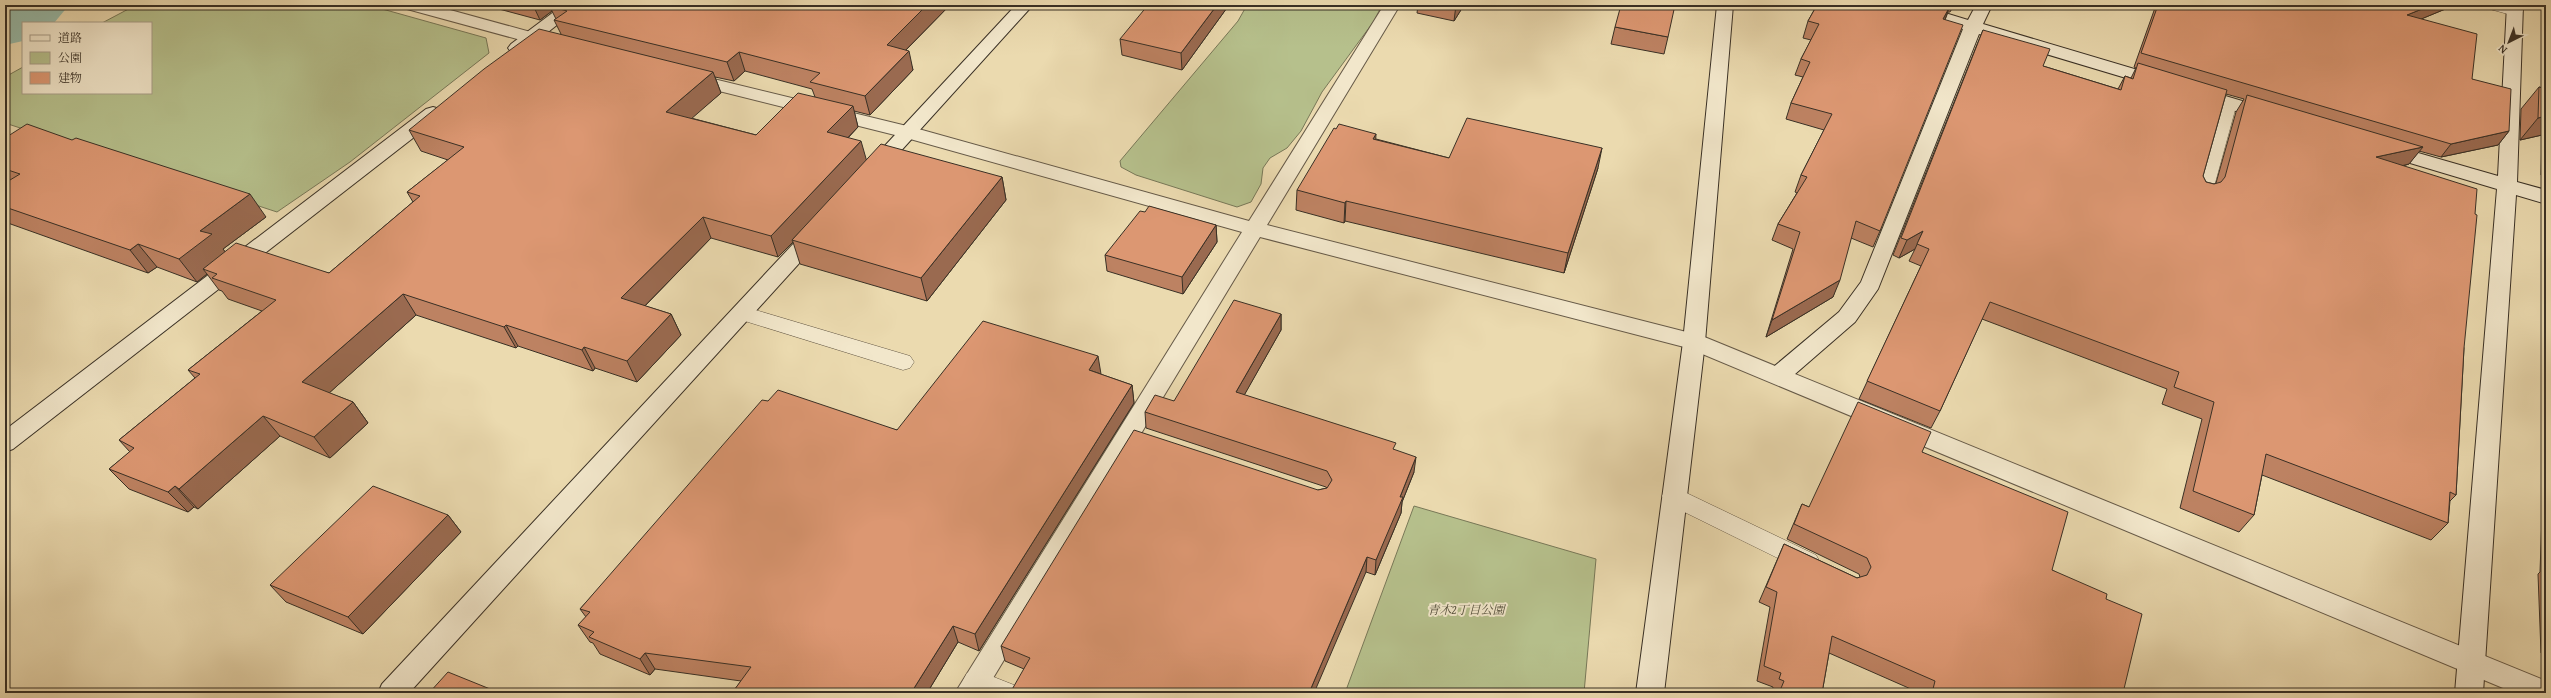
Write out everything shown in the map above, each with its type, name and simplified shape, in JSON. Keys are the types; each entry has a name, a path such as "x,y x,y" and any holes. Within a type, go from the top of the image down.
{"street":[{"path":"413,5 568,48"},
{"path":"504,58 574,5"},
{"path":"859,185 1026,5"},
{"path":"972,687 1392,5"},
{"path":"1650,693 1694,342 1725,5"},
{"path":"1900,5 2288,121"},
{"path":"1779,376 1847,317 1871,284 1973,26 1984,5"},
{"path":"2469,693 2470,662 2507,185 2515,8"},
{"path":"668,73 908,132 1254,229 1694,342 2546,693"},
{"path":"5,443 448,102"},
{"path":"2371,145 2546,197"},
{"path":"392,693 827,220"}],"lane":[{"path":"2492,5 2515,8"},
{"path":"2203,194 2228,103"},
{"path":"742,312 902,362"},
{"path":"1129,433 1151,440"},
{"path":"1674,496 1828,572"},
{"path":"972,687 1005,693"}],"green space":[{"path":"136,5 368,5 486,38 489,53 350,162 277,212 5,123 5,77 22,68 22,94 152,94 152,22 104,22"},
{"path":"1247,5 1382,5 1374,21 1322,92 1301,131 1287,148 1270,158 1263,168 1261,184 1251,202 1237,207 1136,175 1121,167 1120,161 1238,21"},
{"name":"青木2丁目公園","path":"1414,506 1596,559 1584,693 1345,693"}],"building":[{"path":"927,5 887,45 909,51 865,96 810,82 820,73 739,52 727,62 554,20 567,11 550,6"},
{"path":"1148,5 1217,5 1181,53 1120,39"},
{"path":"1621,5 1675,5 1668,37 1615,27"},
{"path":"1817,5 1938,5 1949,8 1943,19 1963,25 1880,231 1856,221 1840,280 1772,320 1800,232 1778,224 1807,177 1801,175 1832,114 1791,103 1810,62 1801,59 1819,24 1808,21"},
{"path":"2158,5 2432,5 2407,15 2477,34 2472,79 2511,89 2509,131 2451,144 2141,53"},
{"path":"539,29 713,72 666,112 756,135 798,93 853,106 827,132 861,141 771,236 703,217 621,298 671,314 627,361 584,347 582,350 506,325 504,327 403,294 302,382 353,402 314,437 263,416 179,489 175,486 168,492 109,469 134,448 119,440 200,374 188,370 276,300 212,278 217,274 203,269 236,243 329,273 420,196 407,192 464,147 409,130 484,69"},
{"path":"1983,30 2050,49 2043,66 2121,90 2125,76 2133,79 2138,63 2227,90 2203,176 2206,182 2214,184 2221,182 2225,177 2247,95 2423,147 2376,157 2477,189 2475,214 2477,215 2464,348 2456,495 2450,492 2448,523 2266,454 2254,515 2193,491 2214,402 2174,387 2179,372 1990,302 1940,411 1867,381 1929,249 1917,244 1923,231 1907,240 1901,238"},
{"path":"2539,87 2546,89 2546,116 2538,118"},
{"path":"1467,118 1602,148 1568,253 1346,201 1345,203 1297,190 1334,128 1336,129 1339,124 1376,134 1373,139 1449,158"},
{"path":"27,124 72,140 76,138 250,194 200,231 212,234 179,259 138,244 130,250 5,207 5,183 20,174 5,169 5,138"},
{"path":"881,144 1002,177 921,278 792,240"},
{"path":"1149,206 1216,225 1182,277 1105,255 1140,211 1145,212"},
{"path":"1234,300 1281,314 1236,392 1396,443 1393,449 1416,457 1400,497 1403,497 1376,560 1367,557 1309,693 1010,693 1030,658 1001,646 1134,430 1318,490 1327,488 1332,480 1327,471 1145,412 1155,395 1174,401"},
{"path":"983,321 1098,356 1089,370 1132,385 975,634 953,626 911,693 732,693 751,667 645,653 640,659 589,637 594,632 578,625 590,612 580,609 762,400 768,401 778,390 897,430"},
{"path":"1858,402 1931,432 1922,452 2068,512 2052,570 2107,594 2106,599 2142,614 2123,693 1932,693 1935,681 1832,636 1822,693 1779,693 1784,681 1779,679 1781,673 1764,666 1777,592 1766,587 1784,544 1857,578 1867,575 1871,567 1867,558 1794,524 1802,504 1809,507"},
{"path":"373,486 448,515 348,617 270,585"},
{"path":"448,672 500,693 429,693"}],"waterway":[{"path":"5,25 22,16 36,5"}]}
